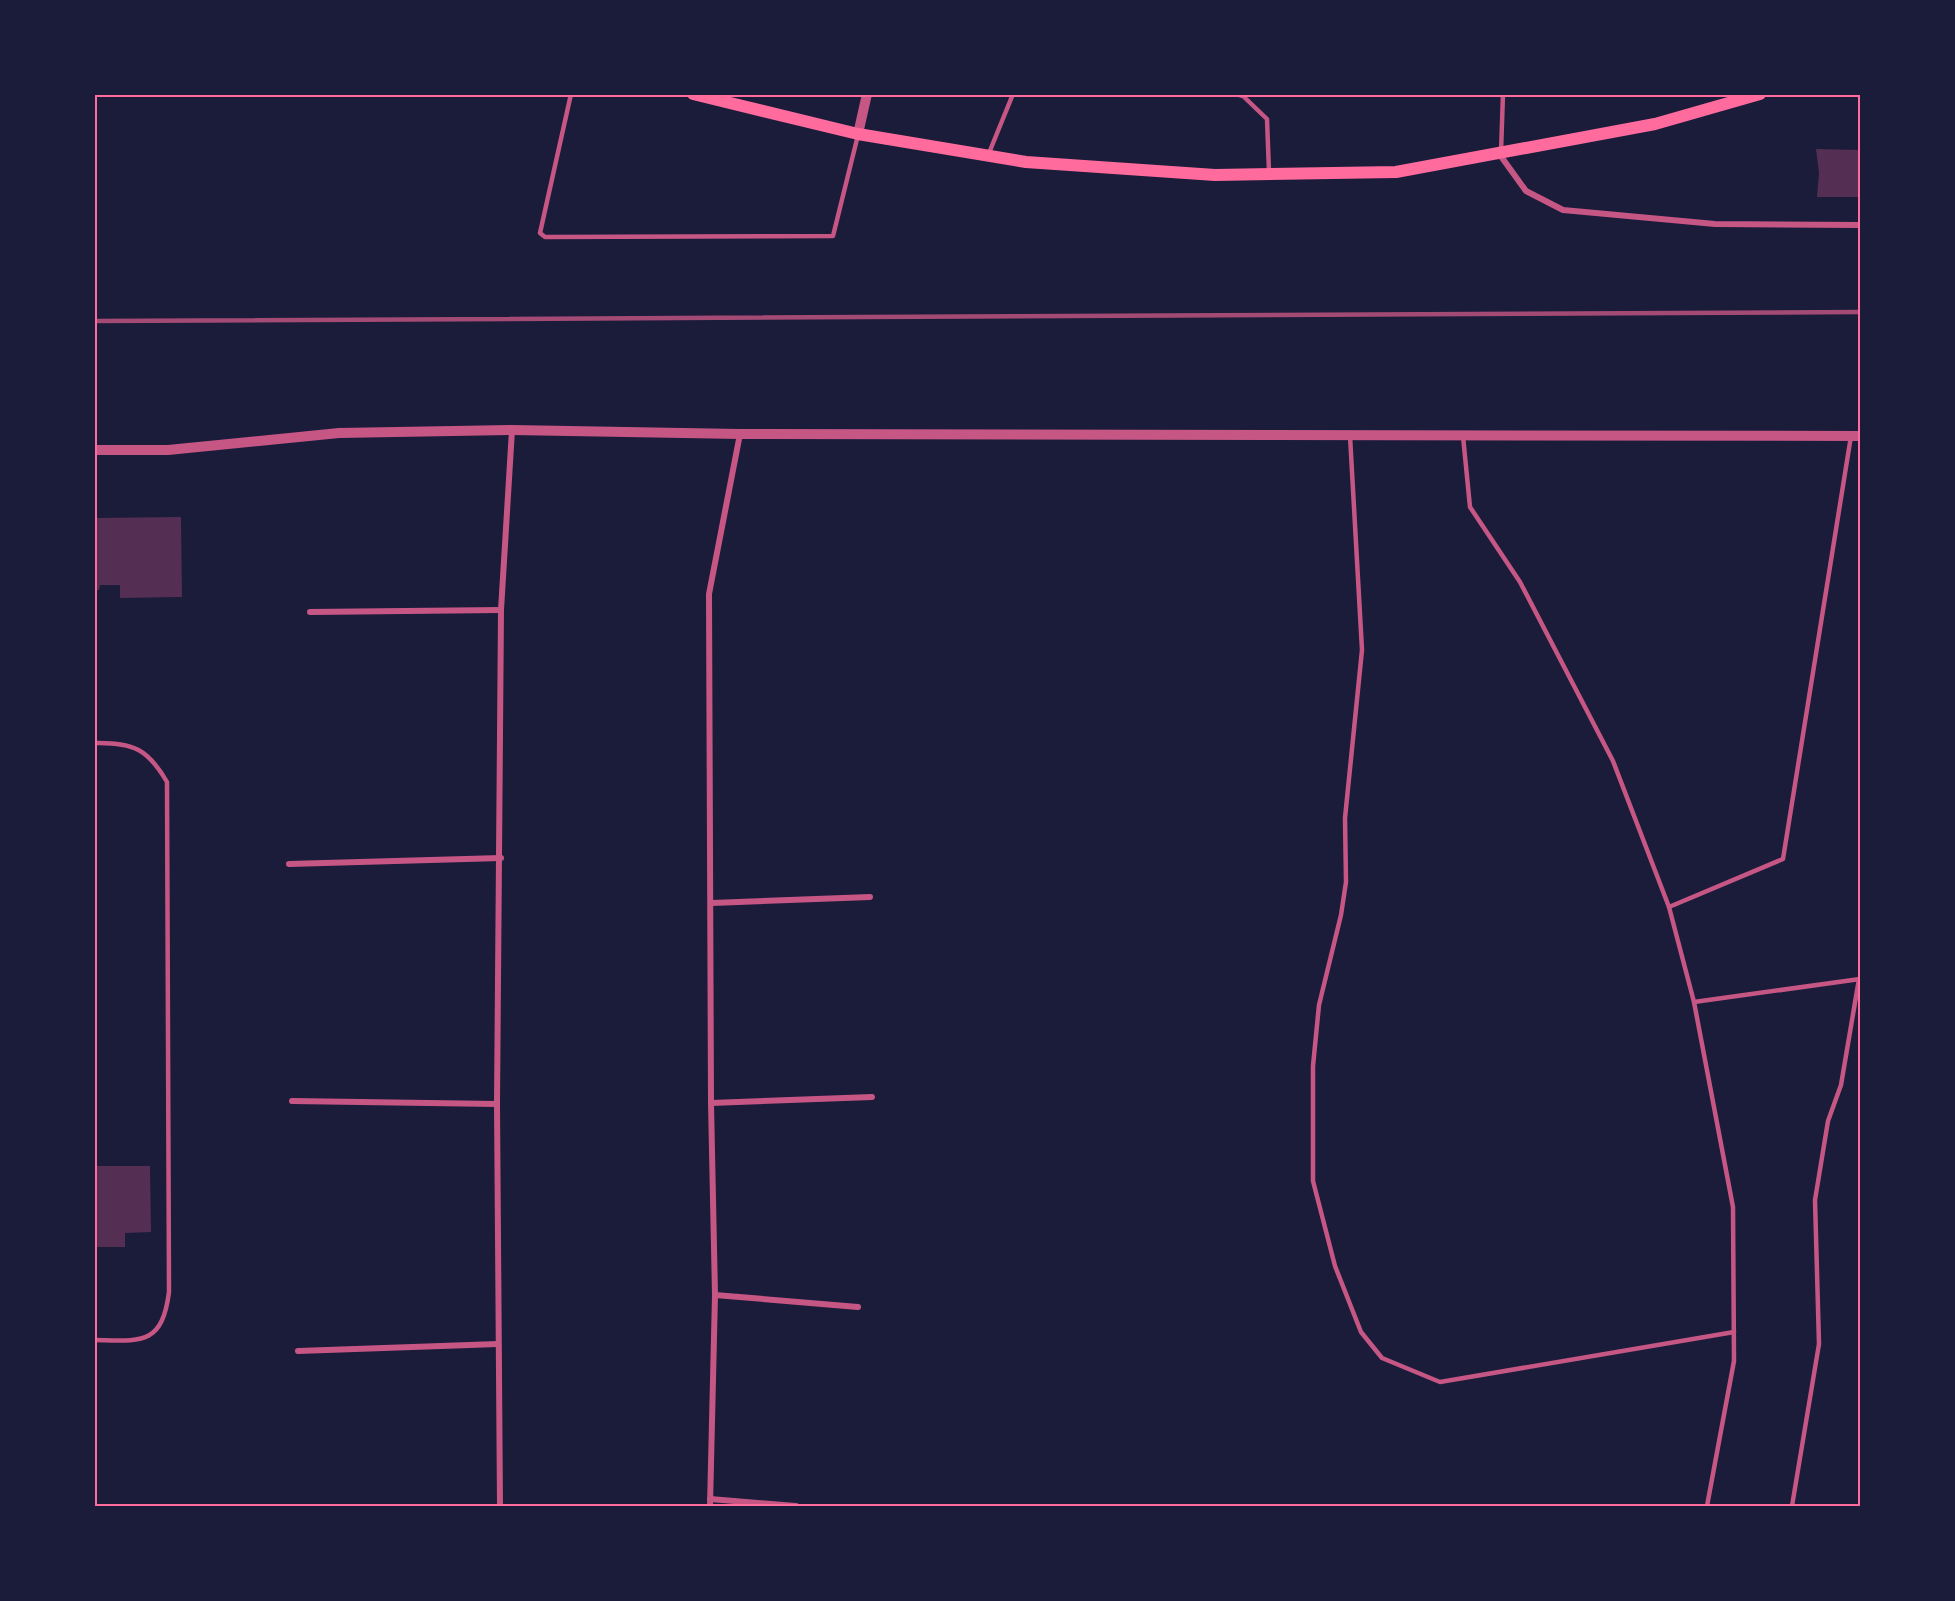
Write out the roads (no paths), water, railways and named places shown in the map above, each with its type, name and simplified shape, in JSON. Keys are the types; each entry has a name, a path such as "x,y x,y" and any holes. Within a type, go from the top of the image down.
{"main road":[{"path":"693,94 858,134 1026,162 1179,173 1269,174 1396,172 1500,155 1655,124 1760,94"}],"street":[{"path":"858,134 867,94"},
{"path":"1500,155 1526,191 1563,210 1715,224 1860,225"},
{"path":"500,1506 497,1104 501,858 501,610 512,430"},
{"path":"94,450 168,450 339,433 512,430 740,434 1856,436"},
{"path":"740,434 709,594 711,1102 715,1295 710,1503 796,1506"},
{"path":"310,612 501,610"},
{"path":"289,864 501,858"},
{"path":"712,903 870,897"},
{"path":"711,1102 872,1097"},
{"path":"292,1101 497,1104"},
{"path":"715,1295 858,1307"},
{"path":"298,1351 498,1344"}],"lane":[{"path":"571,94 540,233 545,237 833,236 858,134"},
{"path":"988,156 1013,94"},
{"path":"1236,94 1243,96 1268,119 1269,174"},
{"path":"1500,155 1503,94"},
{"path":"1350,434 1362,650 1345,818 1347,882 1319,1005 1313,1066 1313,1181 1335,1266 1361,1332 1382,1358 1440,1382 1734,1332"},
{"path":"1463,435 1470,507 1520,582 1614,760 1669,907 1694,1002 1733,1207 1734,1360 1707,1506"},
{"path":"1669,907 1783,859 1856,436"},
{"path":"94,742 130,746 153,758 167,782 170,1292 166,1317 153,1334 134,1341 94,1340"},
{"path":"1694,1002 1860,979 1840,1085 1828,1122 1815,1200 1820,1344 1792,1506"}],"railway":[{"path":"94,321 1860,312"}]}
